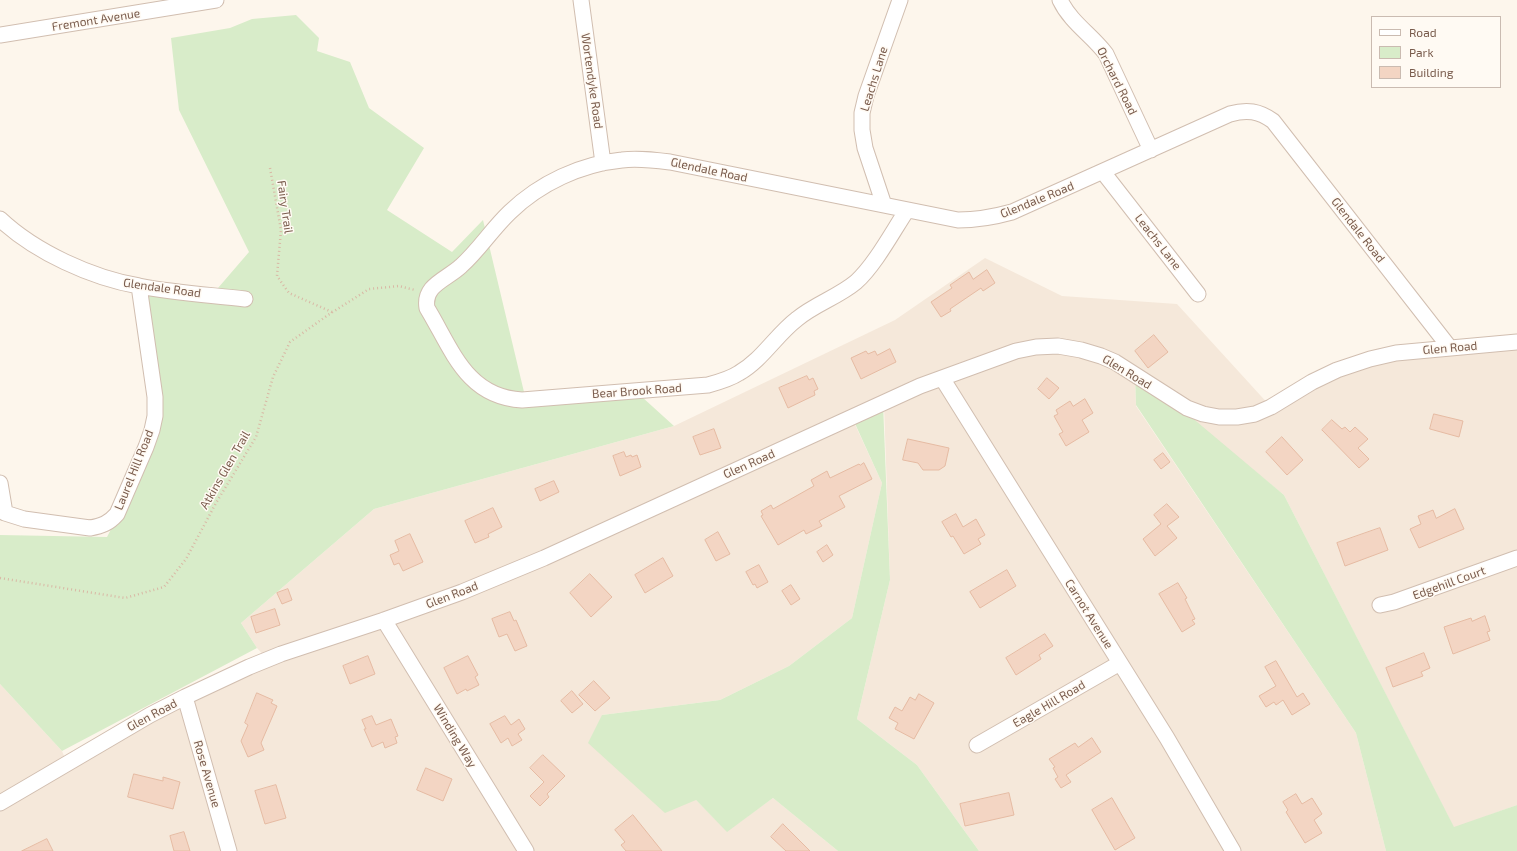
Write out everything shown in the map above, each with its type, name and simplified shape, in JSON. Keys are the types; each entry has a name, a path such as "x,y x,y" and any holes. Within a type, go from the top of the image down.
{"street":[{"name":"Fremont Avenue","path":"0,35 179,3 216,0"},
{"name":"Wortendyke Road","path":"581,0 603,163"},
{"name":"Leachs Lane","path":"884,205 864,148 862,113 866,96 900,0"},
{"name":"Orchard Road","path":"1060,0 1074,22 1097,43 1106,54 1151,150"},
{"name":"Glendale Road","path":"427,294 432,288 462,266 511,211 534,192 557,179 578,170 603,163 645,159 670,162 958,220 991,218 1012,212 1230,114 1241,111 1253,111 1264,115 1272,121 1450,348"},
{"name":"Leachs Lane","path":"1103,172 1198,294"},
{"name":"Bear Brook Road","path":"427,294 427,308 461,368 472,380 484,389 499,396 522,400 708,385 725,380 740,373 752,364 796,319 813,306 843,292 856,282 868,270 907,210"},
{"name":"Glendale Road","path":"0,219 26,239 55,256 85,270 116,281 139,286 245,299"},
{"name":"Laurel Hill Road","path":"0,483 5,513 24,519 90,528 100,527 110,522 117,514 146,447 155,416 155,397 139,286"},
{"name":"Glen Road","path":"0,803 118,733 185,697 281,654 384,620 462,592 544,558 920,386 1016,351 1036,347 1058,346 1081,350 1115,362 1187,408 1203,414 1219,417 1237,417 1255,414 1271,407 1312,382 1337,370 1371,359 1396,353 1517,342"},
{"name":"Carnot Avenue","path":"942,378 1167,738 1233,851"},
{"name":"Edgehill Court","path":"1380,605 1394,602 1517,558"},
{"name":"Winding Way","path":"384,620 526,851"},
{"name":"Eagle Hill Road","path":"977,745 1120,663"},
{"name":"Rose Avenue","path":"185,697 229,851"}],"path":[{"name":"Fairy Trail","path":"270,168 281,230 277,276 289,293 332,312"},
{"name":"Atkins Glen Trail","path":"0,578 124,598 164,587 186,559 216,503 256,437 273,377 290,342 332,312 369,289 399,286 427,294"}],"shaded area":[{"path":"985,258 1062,296 1177,304 1271,407 1370,359 1517,342 1517,805 1454,828 1284,495 1135,375 1136,406 1356,733 1386,851 979,851 917,765 857,719 890,580 884,404 852,418 882,483 852,618 789,666 720,700 602,715 696,800 727,831 773,798 838,851 0,851 0,684 62,751 67,763 267,659 257,648 241,623 374,509 674,426 895,320"}],"green space":[{"path":"296,15 319,38 317,51 350,62 369,108 424,148 387,210 452,252 483,220 524,392 631,387 674,426 374,509 241,623 257,648 62,751 0,684 0,535 107,537 156,441 136,296 218,288 249,252 179,110 171,38 230,28 252,19"},
{"path":"1135,375 1165,395 1284,495 1454,827 1517,805 1517,851 1386,851 1356,733 1136,405"},
{"path":"883,403 890,580 857,719 917,765 979,851 838,851 773,798 727,832 696,800 665,813 588,743 602,715 720,700 789,666 852,618 882,483 852,417"}],"building":[{"path":"987,270 995,283 983,291 981,288 941,317 931,302 952,288 950,285 969,272 973,279"},
{"path":"1154,335 1168,352 1148,368 1135,351"},
{"path":"890,349 896,362 861,379 851,358 866,351 868,354 875,351 877,355"},
{"path":"807,376 809,380 813,378 818,389 814,391 815,395 788,408 779,388"},
{"path":"1047,378 1059,388 1049,399 1038,389"},
{"path":"1085,399 1093,413 1082,420 1089,432 1066,446 1059,434 1063,432 1054,416 1058,414 1056,410 1070,401 1073,406"},
{"path":"1434,414 1463,421 1459,437 1430,429"},
{"path":"1332,420 1342,429 1345,427 1350,432 1355,427 1368,439 1358,448 1369,459 1359,468 1322,430"},
{"path":"714,429 721,448 700,455 693,437"},
{"path":"1282,437 1303,460 1287,475 1266,452"},
{"path":"908,439 949,448 945,466 939,470 923,470 918,463 903,460"},
{"path":"624,452 626,457 637,455 641,467 620,476 613,456"},
{"path":"1163,453 1170,462 1161,469 1154,460"},
{"path":"864,463 872,479 839,496 845,507 819,521 822,526 806,534 804,530 778,545 761,516 763,515 761,511 771,505 773,509 814,486 811,480 827,471 830,478"},
{"path":"554,481 559,492 540,501 535,489"},
{"path":"1167,504 1179,517 1167,526 1177,538 1155,556 1143,539 1161,524 1154,515"},
{"path":"493,508 502,527 488,534 489,537 475,543 465,521"},
{"path":"1455,509 1464,529 1419,548 1410,529 1421,524 1418,516 1433,510 1436,518"},
{"path":"956,514 963,527 976,519 985,535 978,539 981,544 964,554 942,522"},
{"path":"1380,528 1388,550 1345,566 1337,543"},
{"path":"718,532 730,554 716,561 705,540"},
{"path":"410,534 423,562 403,571 399,563 394,565 390,555 399,551 395,541"},
{"path":"827,545 833,555 823,562 817,552"},
{"path":"663,558 673,576 645,593 635,575"},
{"path":"759,565 768,582 757,588 755,584 753,585 746,572"},
{"path":"1007,570 1016,586 980,608 970,592"},
{"path":"590,574 612,597 591,617 570,593"},
{"path":"1178,583 1187,598 1185,599 1195,619 1192,620 1195,624 1182,632 1159,594"},
{"path":"791,585 800,599 791,605 782,591"},
{"path":"288,589 292,600 282,604 277,593"},
{"path":"275,609 280,625 256,633 251,617"},
{"path":"510,612 514,621 516,620 527,646 515,651 507,634 499,637 492,619"},
{"path":"1485,616 1490,631 1487,632 1490,640 1453,654 1444,627 1471,618 1472,621"},
{"path":"1045,634 1053,646 1039,655 1041,659 1016,675 1006,658"},
{"path":"1424,653 1430,668 1421,672 1423,676 1393,687 1386,668"},
{"path":"368,656 375,674 350,684 343,666"},
{"path":"468,656 478,675 475,677 479,685 467,691 466,689 457,694 444,668"},
{"path":"1276,661 1297,697 1303,693 1310,704 1292,715 1283,700 1276,705 1274,702 1266,707 1259,696 1276,686 1265,667"},
{"path":"594,681 610,698 595,711 579,695"},
{"path":"572,691 583,704 572,713 561,701"},
{"path":"257,693 273,700 271,703 277,706 261,743 264,750 248,757 241,741 248,725 245,723"},
{"path":"919,694 934,703 914,739 895,729 898,723 889,718 895,707 902,711 910,697 915,700"},
{"path":"372,716 376,725 391,719 398,736 395,737 397,743 385,748 383,742 372,747 364,729 366,729 362,720"},
{"path":"505,716 511,725 519,719 525,729 518,734 522,740 512,746 508,738 501,743 490,724"},
{"path":"1092,738 1101,752 1066,775 1071,782 1061,788 1055,779 1058,777 1053,768 1055,767 1049,759 1075,743 1078,747"},
{"path":"543,755 565,776 547,794 549,797 540,806 530,796 544,782 530,768"},
{"path":"426,768 452,779 443,801 417,790"},
{"path":"134,774 163,781 163,777 180,782 173,809 128,797"},
{"path":"276,785 286,818 265,824 255,791"},
{"path":"1009,793 1014,815 965,826 960,804"},
{"path":"1296,794 1302,804 1312,798 1322,814 1314,820 1322,833 1305,843 1286,812 1288,810 1283,802"},
{"path":"1112,798 1135,838 1115,850 1092,810"},
{"path":"633,815 662,851 626,851 621,845 625,842 615,830"},
{"path":"783,824 810,851 786,851 771,837"},
{"path":"184,832 190,851 174,851 170,836"},
{"path":"47,839 53,851 22,851"}]}
